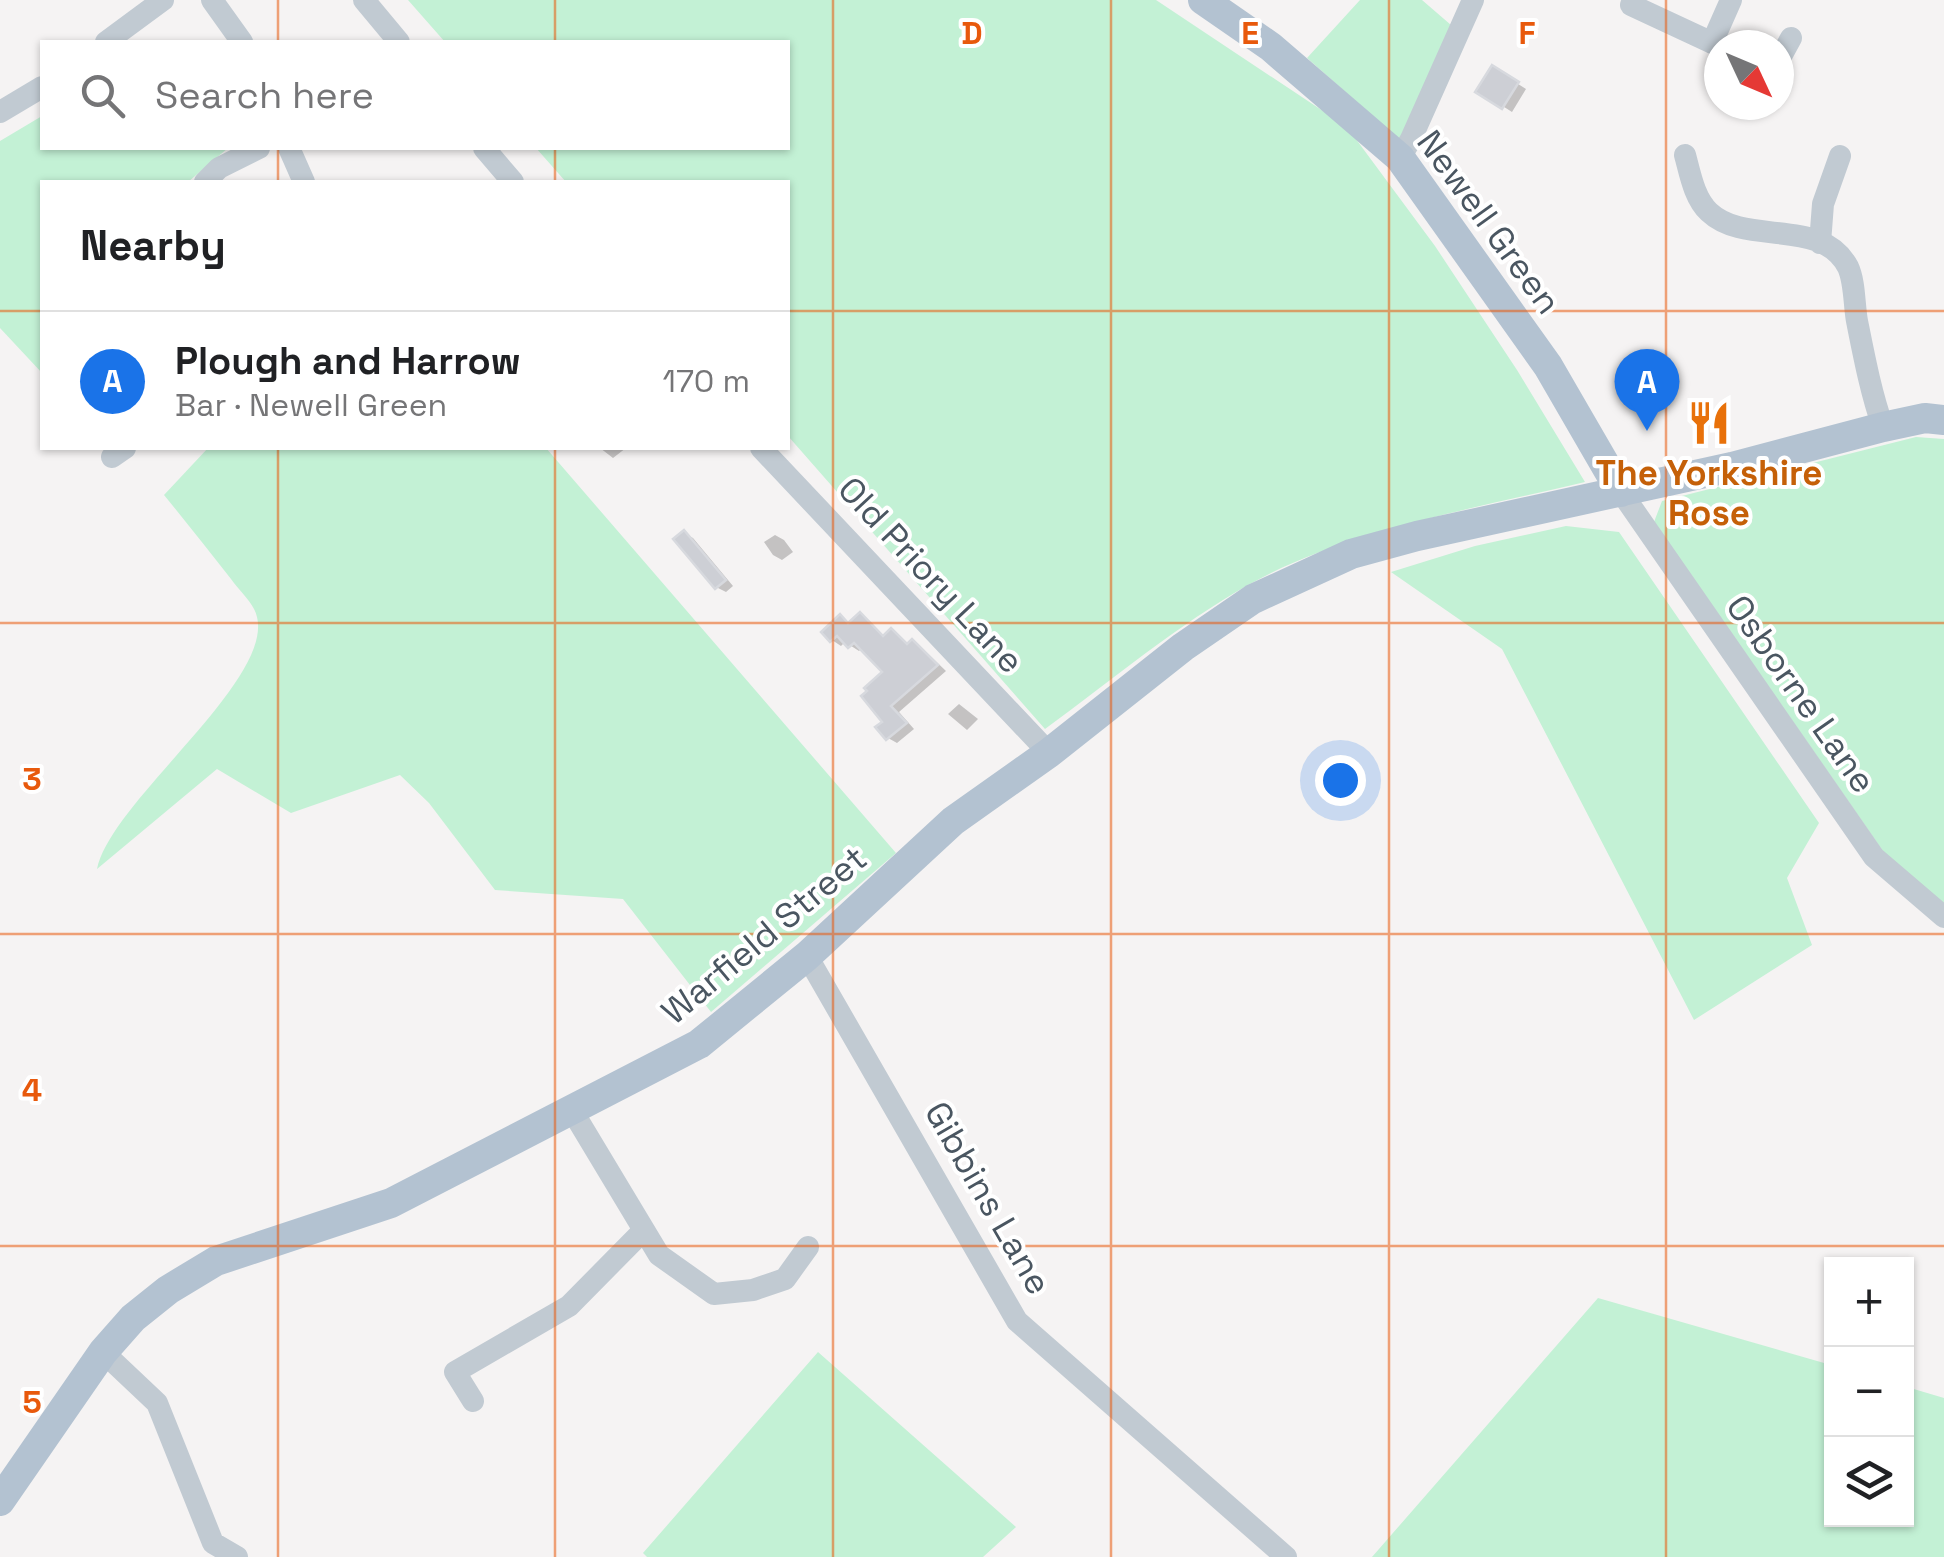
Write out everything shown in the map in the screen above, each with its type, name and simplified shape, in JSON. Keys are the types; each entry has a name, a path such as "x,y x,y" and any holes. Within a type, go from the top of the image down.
{"main road":[{"name":"Newell Green","path":"1203,0 1271,47 1400,158 1548,366 1621,492"},
{"name":"Warfield Street","path":"0,1501 103,1352 134,1318 168,1290 216,1261 391,1203 699,1044 806,956 953,821 1050,752 1197,637 1254,599 1351,554 1417,536 1732,467 1883,427 1925,418 1944,420"}],"street":[{"path":"109,40 163,0"},
{"path":"212,0 241,40"},
{"path":"364,0 397,40"},
{"path":"1400,158 1473,0"},
{"path":"1633,0 1631,5 1704,39"},
{"path":"1720,30 1731,0"},
{"path":"0,112 40,88"},
{"path":"206,180 219,168 255,150"},
{"path":"290,150 303,180"},
{"path":"486,150 511,180"},
{"path":"1684,155 1694,188 1707,211 1730,225 1831,247 1849,269 1856,318 1883,427"},
{"path":"1820,243 1823,204 1840,156"},
{"name":"Old Priory Lane","path":"763,450 1050,752"},
{"name":"Osborne Lane","path":"1621,492 1874,858 1944,916"},
{"name":"Gibbins Lane","path":"806,956 1017,1322 1286,1557"},
{"path":"573,1112 659,1255 714,1294 753,1290 785,1280 808,1247"},
{"path":"473,1401 455,1372 569,1306 644,1230"},
{"path":"103,1352 156,1404 213,1543 237,1557"}],"green space":[{"path":"408,0 1156,0 1347,127 1435,246 1585,482 1413,522 1287,565 1197,617 1045,729 790,438 790,180 564,180 538,150 790,150 790,40 443,40"},
{"path":"1360,0 1422,0 1451,25 1401,141 1307,58"},
{"path":"40,117 40,150 226,150 190,180 40,180 40,371 0,328 0,141"},
{"path":"1916,437 1944,439 1944,903 1926,913 1654,522 1662,501"},
{"path":"206,450 548,450 896,853 711,1012 623,899 495,890 429,803 400,775 291,813 217,769 97,869 109,840 132,808 223,700 245,666 257,635 252,605 164,495"},
{"path":"1566,526 1619,532 1819,823 1787,878 1812,945 1694,1020 1502,649 1391,572 1475,546"},
{"path":"1598,1298 1824,1363 1824,1527 1914,1527 1914,1389 1944,1398 1944,1557 1372,1557"},
{"path":"818,1352 1016,1527 983,1557 647,1557 643,1553"}],"building":[{"path":"1492,65 1519,82 1502,109 1475,92"},
{"path":"684,530 726,580 715,589 673,539"},
{"path":"860,612 883,636 891,628 907,644 912,639 938,665 891,706 907,723 886,740 875,727 882,722 861,696 867,691 864,688 882,672 854,643 848,648 837,636 830,642 821,632 840,614 848,623"}],"place":[{"name":"The Yorkshire Rose","path":"1709,423"},
{"name":"Plough and Harrow","path":"1647,431"}]}
